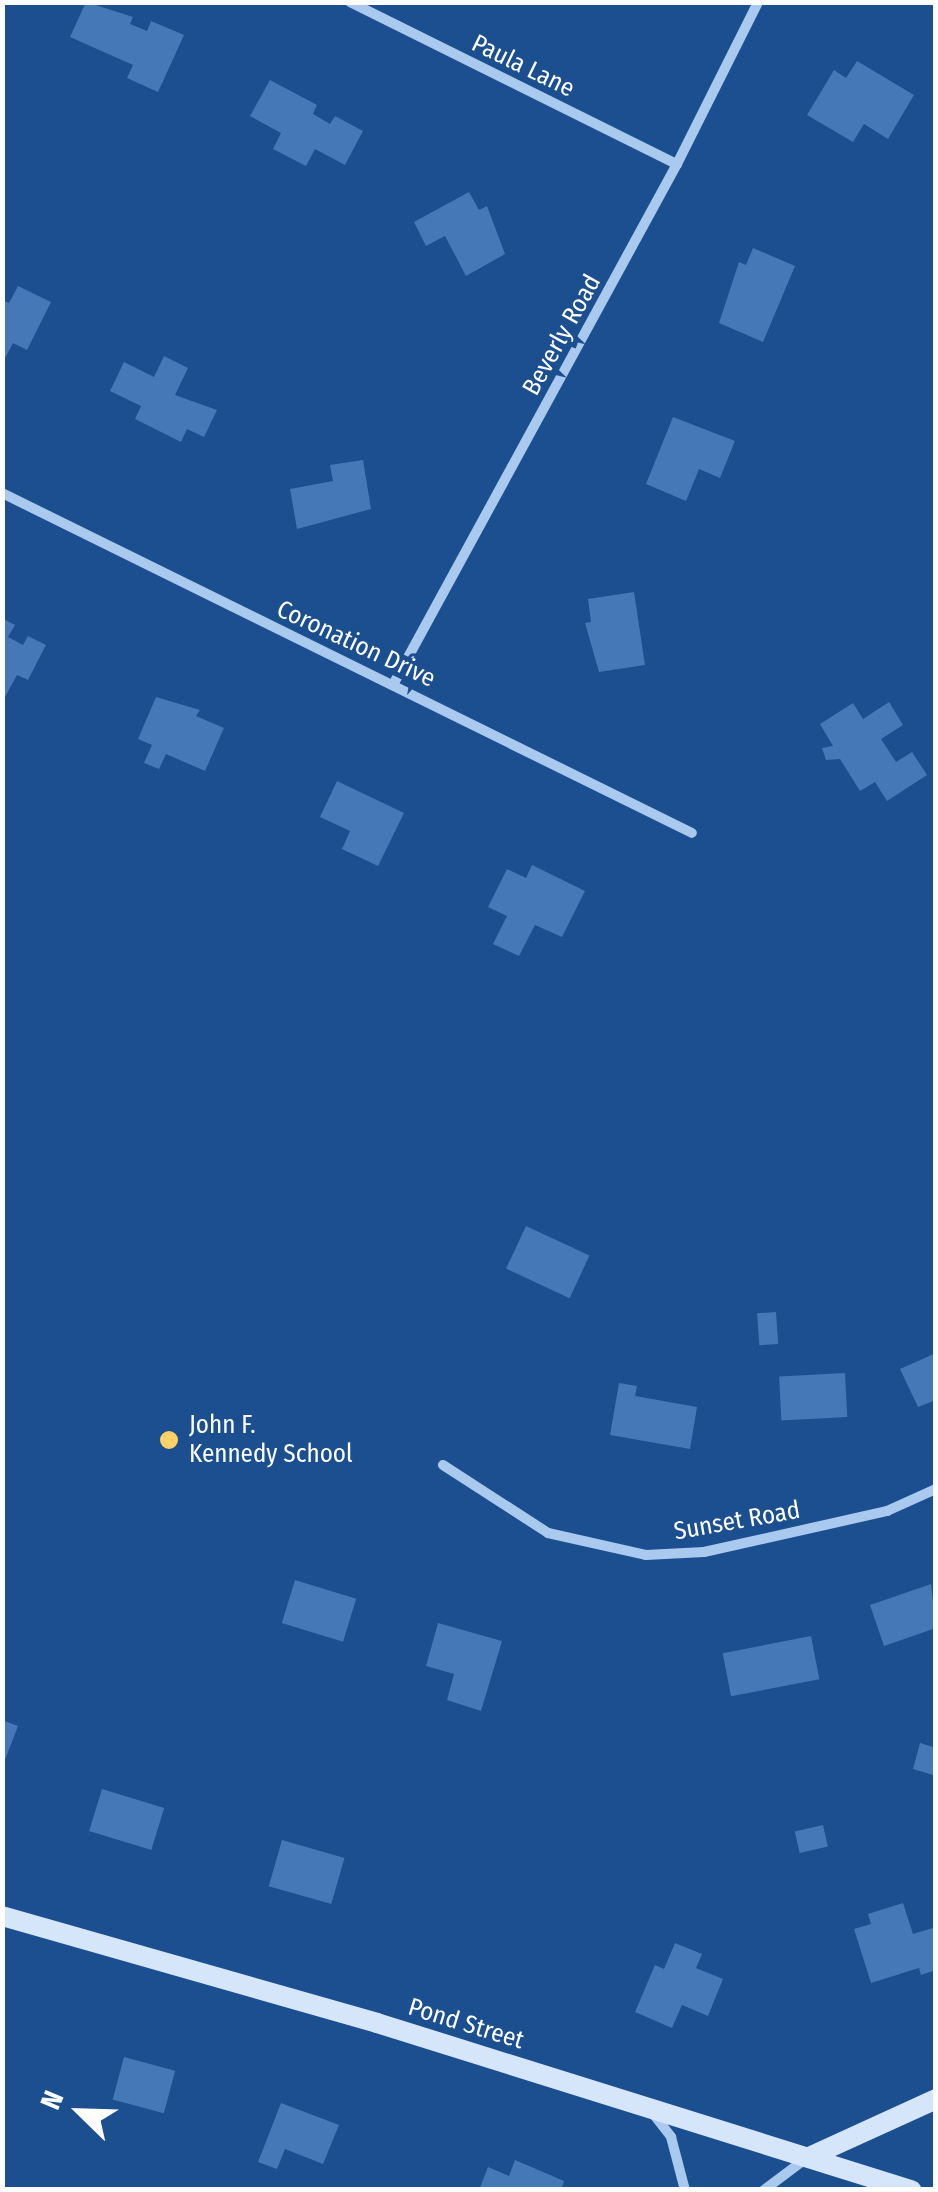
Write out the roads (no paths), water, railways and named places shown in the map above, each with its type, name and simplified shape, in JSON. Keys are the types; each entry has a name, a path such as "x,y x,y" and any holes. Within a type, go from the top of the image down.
{"main road":[{"name":"Pond Street","path":"2,1916 647,2106 911,2190"},
{"path":"808,2156 936,2099"}],"street":[{"name":"Paula Lane","path":"350,2 678,164"},
{"name":"Beverly Road","path":"394,682 678,164 758,2"},
{"name":"Coronation Drive","path":"2,493 394,682 692,833"},
{"name":"Sunset Road","path":"443,1465 548,1533 646,1556 704,1552 887,1511 936,1489"},
{"path":"647,2106 671,2137 685,2190"},
{"path":"764,2190 808,2156"}],"place":[{"name":"John F. Kennedy School","path":"169,1440"}]}
